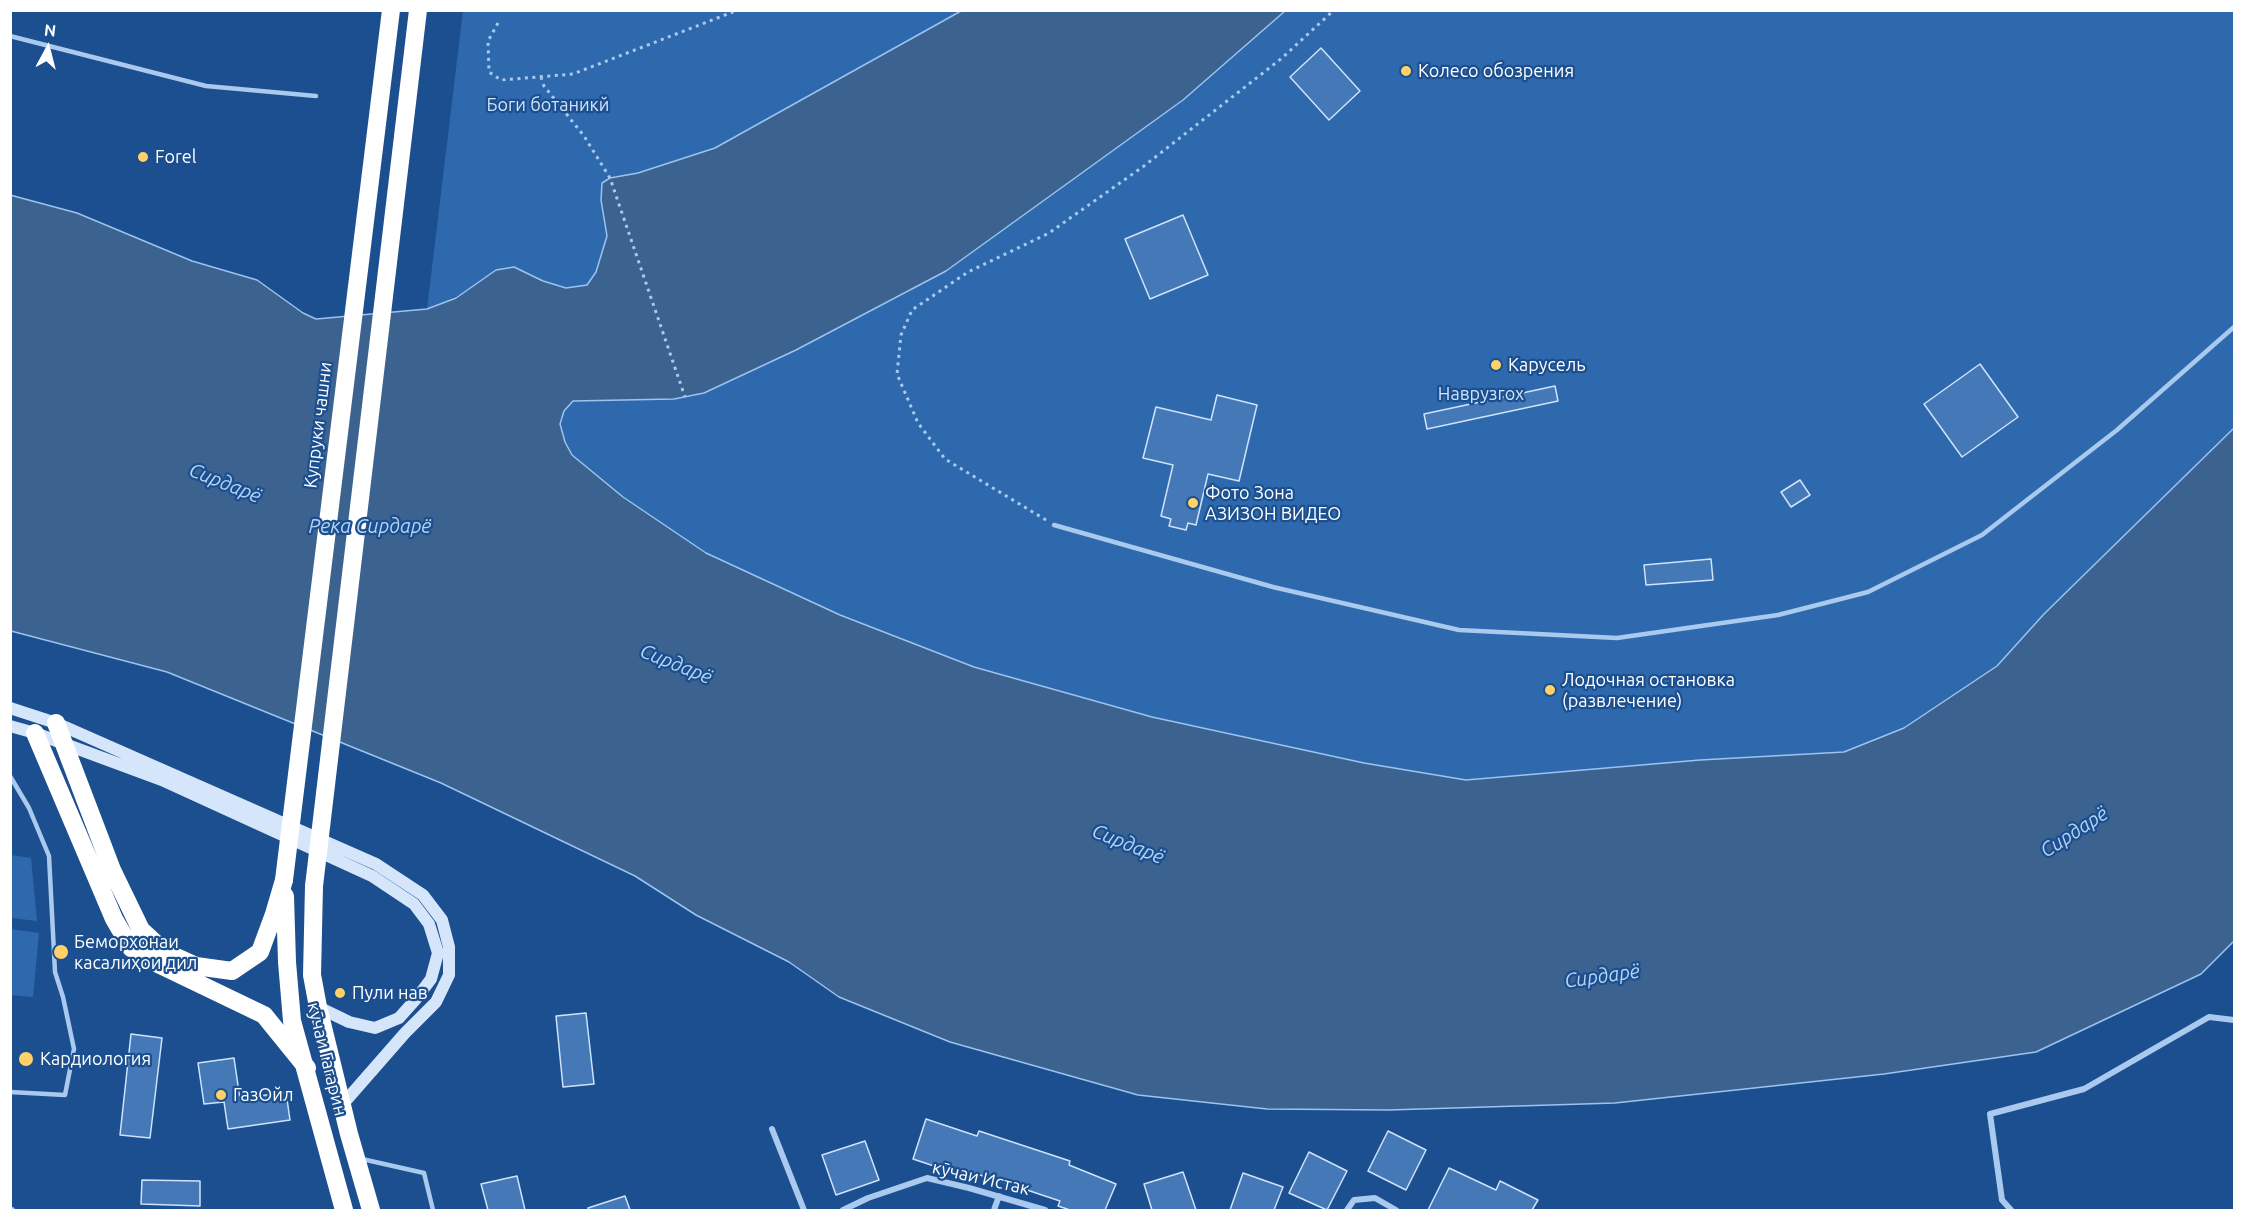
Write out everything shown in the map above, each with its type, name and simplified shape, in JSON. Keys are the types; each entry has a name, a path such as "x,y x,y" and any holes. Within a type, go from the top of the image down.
{"highway":[{"name":"Купруки чашни","path":"284,880 391,10"},
{"name":"кӯчаи Гагарин","path":"370,1210 349,1134 312,975 314,886 418,10"},
{"path":"56,723 112,870 141,930 165,952 196,966 232,970 260,952 284,880"},
{"path":"35,732 114,919 131,948 159,965 264,1015 307,1068"},
{"name":"кӯчаи Гагарин","path":"284,880 292,1021 307,1068 344,1210"}],"main road":[{"path":"10,708 56,723 376,864 423,895 442,920 449,947 449,975 436,1002 405,1033 342,1105"},
{"path":"10,726 35,732 162,780 372,876 414,904 429,924 438,953 431,979 399,1018 375,1028 349,1022 318,1007"}],"street":[{"path":"2011,1210 2002,1200 1990,1114 2084,1089 2209,1017 2235,1020"},
{"path":"772,1129 804,1210"},
{"name":"кӯчаи Истак","path":"843,1210 867,1198 927,1178 1045,1210"},
{"path":"994,1210 999,1196"},
{"path":"1347,1210 1354,1200 1376,1198 1396,1210"}],"lane":[{"path":"10,36 206,86 316,96"},
{"path":"1054,525 1273,587 1459,630 1617,638 1778,615 1868,592 1982,536 2117,430 2235,327"},
{"path":"10,776 29,808 49,856 55,972 74,1049 65,1095 10,1092"},
{"path":"356,1157 424,1173 433,1210"}],"path":[{"path":"498,23 488,41 489,72 501,81 573,74 738,10"},
{"path":"1054,525 945,459 918,423 897,374 901,335 912,309 968,272 1049,232 1144,166 1282,58 1334,10"},
{"path":"541,77 544,86 584,136 610,178 685,397"}],"green space":[{"name":"Боги ботаникй","path":"463,11 961,11 715,148 638,173 610,178 601,200 607,236 596,272 587,285 566,288 543,281 514,267 427,309"},
{"name":"Наврузгох","path":"1285,11 2234,11 2234,428 2044,614 1997,666 1904,728 1844,752 1700,760 1466,780 1364,763 1152,717 974,667 840,615 706,553 623,497 572,456 560,424 564,411 573,401 674,399 704,393 796,350 910,291 1183,100"},
{"path":"11,855 31,858 37,921 11,918"},
{"path":"11,929 39,933 33,997 11,995"}],"water":[{"name":"Река Сирдарё","path":"961,11 1285,11 1183,100 946,271 796,350 704,393 674,399 573,401 564,411 560,424 565,442 572,455 623,497 706,553 840,615 974,667 1152,717 1364,763 1466,780 1700,760 1844,752 1904,728 1997,666 2044,614 2234,428 2234,941 2201,974 2036,1052 1884,1074 1615,1103 1389,1110 1267,1109 1138,1095 950,1042 839,997 789,962 696,915 635,876 441,783 167,672 11,631 10,195 77,213 192,261 257,280 303,313 316,319 427,309 456,298 496,270 514,267 543,281 566,288 587,285 596,272 607,236 601,200 602,183 610,178 638,173 715,148"}],"building":[{"path":"1321,48 1360,91 1329,120 1290,77"},
{"path":"1183,215 1208,275 1150,299 1125,239"},
{"path":"1980,364 2018,417 1962,457 1924,404"},
{"path":"1555,386 1558,401 1427,429 1424,414"},
{"path":"1217,395 1257,405 1239,481 1208,474 1196,525 1188,523 1186,530 1169,526 1171,519 1161,516 1173,465 1143,458 1156,407 1211,420"},
{"path":"1800,480 1810,495 1791,507 1781,492"},
{"path":"1711,559 1713,580 1646,585 1644,565"},
{"path":"586,1013 594,1084 563,1087 556,1016"},
{"path":"131,1034 162,1038 150,1138 120,1135"},
{"name":"ГазОйл","path":"234,1058 240,1099 286,1092 290,1120 228,1129 224,1102 204,1104 198,1063"},
{"path":"926,1119 977,1136 979,1131 1070,1161 1069,1165 1116,1184 1105,1210 1070,1210 1058,1206 1060,1201 1009,1184 957,1168 955,1173 913,1159"},
{"path":"1388,1131 1426,1150 1406,1190 1368,1171"},
{"path":"865,1141 879,1180 836,1195 822,1155"},
{"path":"1309,1152 1347,1171 1327,1210 1289,1193"},
{"path":"1449,1168 1496,1190 1500,1181 1538,1200 1532,1210 1428,1210"},
{"path":"1183,1172 1196,1210 1152,1210 1144,1184"},
{"path":"1243,1173 1283,1187 1274,1210 1230,1210"},
{"path":"517,1176 525,1210 488,1210 481,1184"},
{"path":"142,1180 200,1181 200,1206 141,1204"},
{"path":"625,1196 630,1210 589,1210 588,1208"}],"place":[{"name":"Колесо обозрения","path":"1406,71"},
{"name":"Forel","path":"143,157"},
{"name":"Карусель","path":"1496,365"},
{"name":"Фото Зона АЗИЗОН ВИДЕО","path":"1193,503"},
{"name":"Лодочная остановка (развлечение)","path":"1550,690"},
{"name":"Беморхонаи касалиҳои дил","path":"61,952"},
{"name":"Пули нав","path":"340,993"},
{"name":"Кардиология","path":"26,1059"},
{"name":"ГазОйл","path":"221,1095"}],"water label":[{"name":"Сирдарё","path":"225,483"},
{"name":"Сирдарё","path":"676,664"},
{"name":"Сирдарё","path":"2074,832"},
{"name":"Сирдарё","path":"1128,844"},
{"name":"Сирдарё","path":"1602,976"}]}
